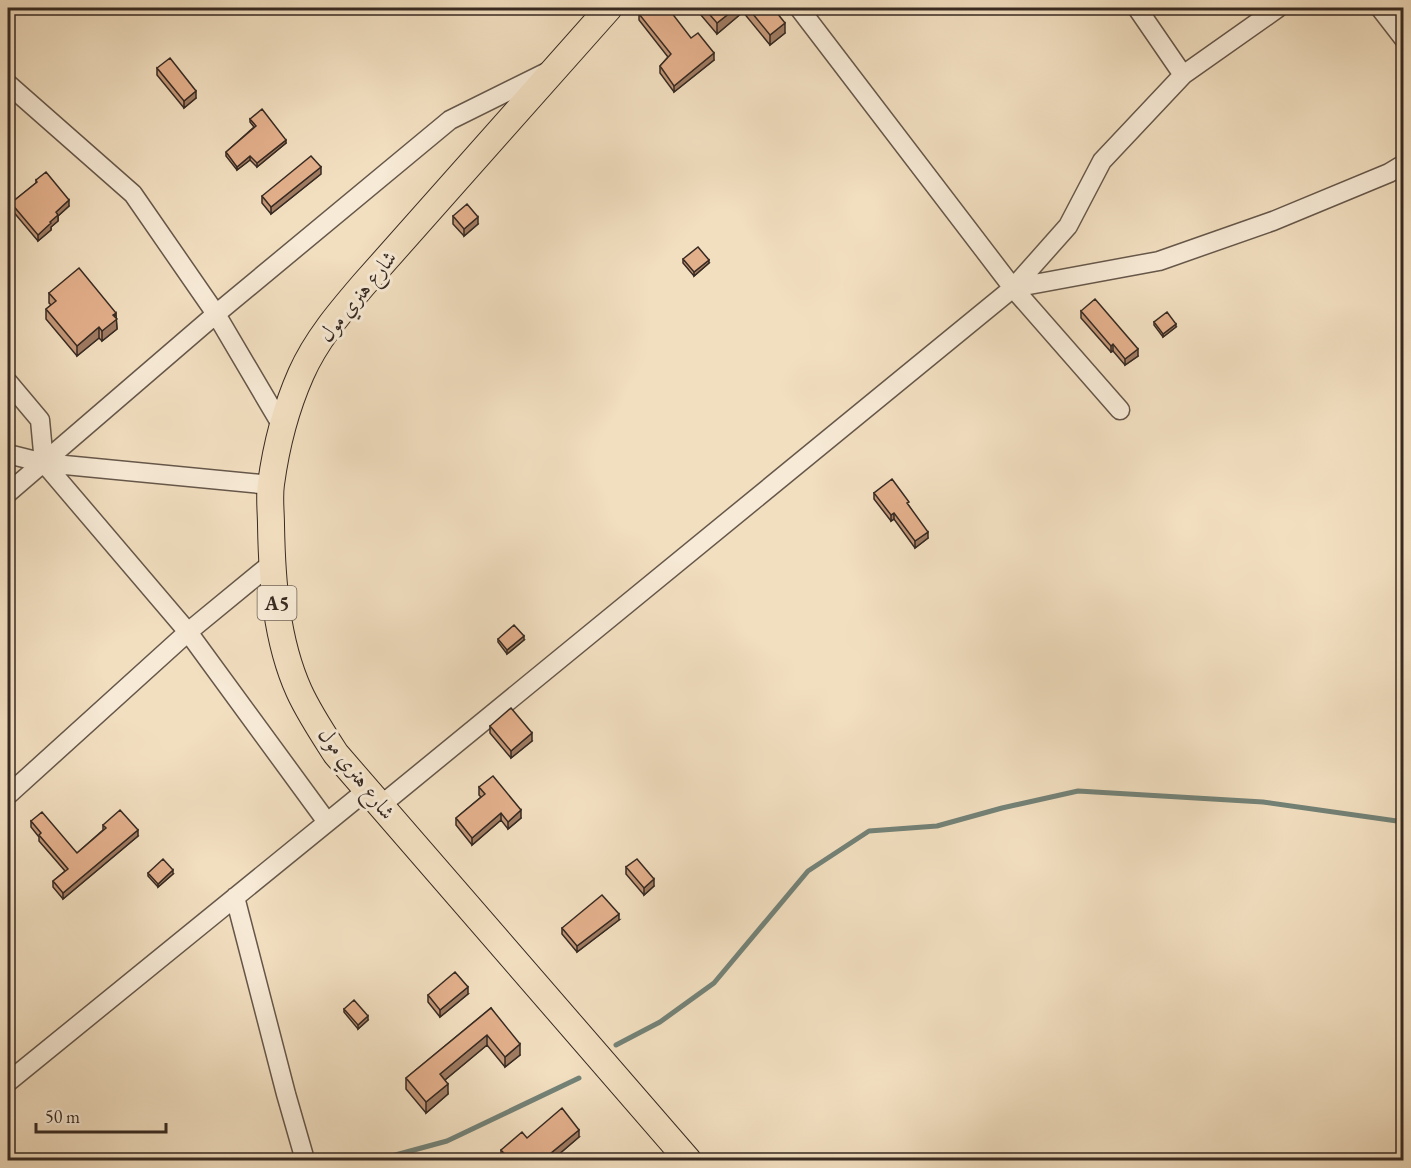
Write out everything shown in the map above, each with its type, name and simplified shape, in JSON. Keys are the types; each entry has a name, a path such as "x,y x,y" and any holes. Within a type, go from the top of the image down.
{"highway":[{"name":"شارع هنري مول","path":"609,8 465,169 336,318 314,348 301,374 282,426 271,485 272,563 280,626 299,691 336,754 688,1161"}],"street":[{"path":"799,8 1013,288 1120,410"},
{"path":"1137,8 1183,75"},
{"path":"8,1082 327,822 374,798 1013,288 1068,226 1102,161 1183,75 1278,8"},
{"path":"1380,8 1404,39"},
{"path":"8,493 216,314 450,120 559,65"},
{"path":"8,84 133,194 216,314 282,426"},
{"path":"1013,288 1159,261 1274,221 1389,173 1404,164"},
{"path":"8,382 39,420 44,463 188,632 327,822"},
{"path":"8,454 44,463 271,485"},
{"path":"8,795 188,632 272,563"},
{"path":"235,897 305,1161"}],"building":[{"path":"647,8 668,8 691,38 698,33 714,53 674,86 660,66 671,54 639,14"},
{"path":"704,8 736,8 717,23"},
{"path":"748,8 773,8 785,23 770,35"},
{"path":"170,58 196,91 184,101 157,68"},
{"path":"262,109 286,140 257,163 250,156 237,167 226,152 256,126 250,119"},
{"path":"311,156 321,167 271,207 262,196"},
{"path":"46,172 69,200 38,235 11,203"},
{"path":"467,204 478,217 464,229 453,216"},
{"path":"698,247 709,260 694,272 683,259"},
{"path":"79,268 116,313 113,315 117,319 102,331 99,327 77,346 46,309 56,301 49,293"},
{"path":"1095,299 1138,349 1125,359 1081,311"},
{"path":"1167,312 1176,324 1163,334 1154,322"},
{"path":"892,479 928,532 915,541 894,513 891,515 874,493"},
{"path":"514,625 524,636 507,650 498,639"},
{"path":"511,708 532,733 511,751 490,726"},
{"path":"493,776 521,810 508,822 501,813 472,838 456,818 485,794 479,787"},
{"path":"120,810 138,830 63,893 53,881 68,869 39,835 41,833 31,821 42,812 77,853 106,828 103,825"},
{"path":"163,859 173,870 158,884 148,873"},
{"path":"637,859 654,879 644,888 626,867"},
{"path":"602,895 619,914 577,946 562,928"},
{"path":"455,972 468,987 440,1010 428,995"},
{"path":"354,1000 368,1016 358,1025 344,1009"},
{"path":"491,1008 520,1044 505,1057 487,1035 440,1074 448,1084 426,1102 406,1078"},
{"path":"562,1108 579,1130 545,1158 546,1161 511,1161 501,1150 522,1132 527,1138"}],"waterway":[{"path":"616,1045 660,1022 714,983 808,871 869,831 937,826 1002,808 1078,791 1263,802 1404,822"},
{"path":"377,1160 447,1141 579,1078"}]}
